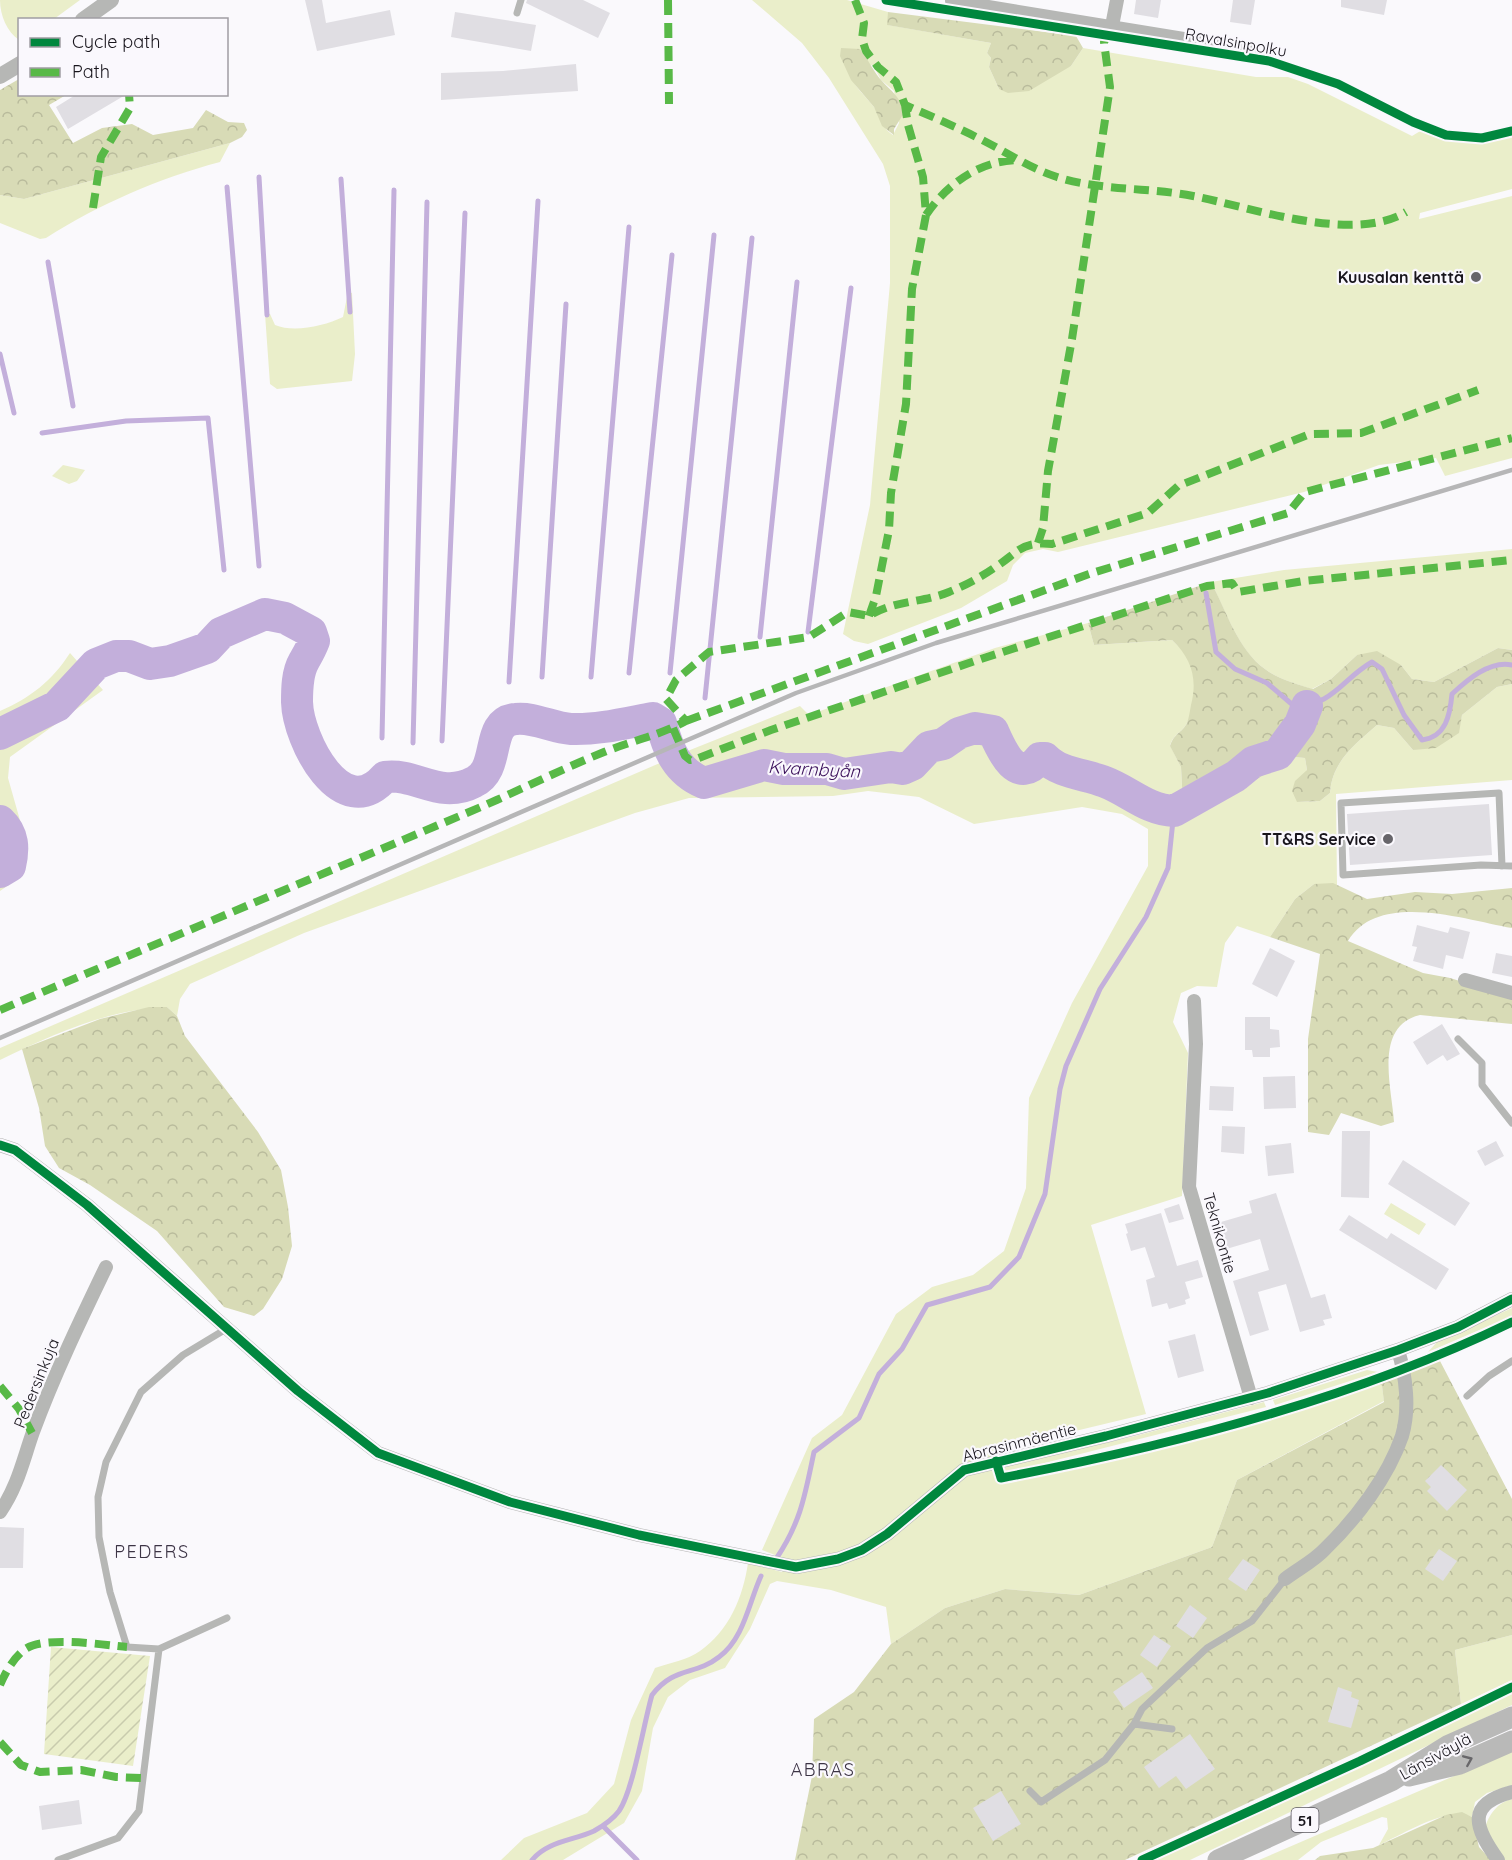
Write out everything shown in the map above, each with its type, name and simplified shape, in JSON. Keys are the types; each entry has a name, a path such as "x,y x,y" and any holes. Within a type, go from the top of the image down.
{"main road":[{"name":"Länsiväylä","path":"1218,1860 1391,1781 1449,1745 1512,1717"},
{"name":"Länsiväylä","path":"1391,1781 1460,1764 1512,1741"}],"street":[{"path":"86,18 111,0"},
{"path":"1112,26 1117,0"},
{"name":"Ravalsinpolku","path":"952,1 1251,50"},
{"path":"0,76 18,65"},
{"path":"1465,980 1512,993"},
{"name":"Teknikontie","path":"1194,1001 1196,1044 1189,1187 1251,1398"},
{"name":"Abrasinmäentie","path":"0,1145 15,1150 87,1205 226,1329 378,1453 510,1502 639,1535 796,1567 812,1565 862,1551 887,1534 939,1488 964,1470 1251,1398 1398,1350 1458,1327 1512,1299"},
{"name":"Pedersinkuja","path":"0,1512 22,1471 32,1433 71,1339 106,1267"},
{"path":"1285,1579 1324,1551 1357,1513 1388,1463 1402,1435 1406,1399 1404,1369 1398,1350"},
{"path":"1498,1860 1484,1838 1478,1816 1481,1806 1487,1801 1512,1792"}],"lane":[{"path":"517,13 521,0"},
{"path":"1502,866 1499,793 1341,803 1343,875 1512,866"},
{"path":"1458,1039 1482,1063 1482,1085 1512,1123"},
{"path":"226,1329 183,1355 141,1392 106,1462 98,1497 99,1537 110,1592 127,1647 159,1649 227,1618"},
{"path":"1467,1396 1489,1376 1512,1361"},
{"path":"1029,1791 1041,1803 1105,1760 1134,1724 1142,1709 1207,1648 1252,1621 1285,1579"},
{"path":"58,1860 118,1838 139,1811 159,1649"},
{"path":"1134,1724 1172,1729"}],"green space":[{"path":"0,0 80,0 55,18 18,18 18,39 5,23"},
{"path":"752,0 847,0 888,12 888,25 991,43 987,53 991,58 989,67 999,89 1071,66 1083,48 1256,77 1288,77 1308,84 1412,136 1422,130 1466,141 1489,141 1512,136 1512,189 1420,213 1419,219 1512,196 1512,458 1445,476 1436,458 1379,465 1304,492 1058,552 1043,549 1025,553 1013,565 1007,581 961,608 868,644 854,641 843,634 870,505 890,283 890,186 883,164 829,78 802,43","holes":["873,65 881,80 894,91 899,123 893,135 885,128 874,107 856,86 849,70"]},
{"path":"888,12 1076,36 1083,48 1071,66 1029,91 1008,93 999,89 989,67 991,58 987,53 991,43 887,25"},
{"path":"841,48 860,49 879,78 893,92 903,107 904,113 894,129 894,135 882,126 874,107 851,80 840,56"},
{"path":"18,80 18,96 64,96 49,105 73,143 102,128 132,124 153,135 193,128 206,110 228,122 244,123 247,130 242,137 230,143 24,199 0,195 0,90"},
{"path":"230,143 220,162 130,193 46,238 40,239 0,223 0,195 24,199"},
{"path":"348,292 352,293 355,354 352,381 277,389 270,384 265,314 270,314 275,325 283,327 318,326 343,317"},
{"path":"63,465 85,470 77,481 69,484 52,476"},
{"path":"1512,549 1512,650 1498,648 1434,682 1412,679 1401,665 1357,655 1331,679 1312,689 1270,673 1256,661 1240,641 1211,582 1284,570"},
{"path":"1211,582 1247,651 1270,673 1294,683 1313,689 1331,679 1357,655 1377,651 1401,665 1412,679 1434,682 1498,648 1512,650 1512,684 1497,687 1462,715 1459,733 1436,748 1413,750 1394,728 1377,725 1340,763 1335,772 1330,793 1320,801 1297,802 1292,791 1295,781 1307,770 1305,758 1294,757 1184,823 1181,767 1170,746 1187,723 1189,716 1194,686 1188,661 1172,640 1094,645 1088,623"},
{"path":"1088,623 1094,645 1172,640 1190,661 1195,688 1193,707 1187,723 1170,745 1181,767 1184,823 1294,757 1305,758 1307,770 1297,802 1320,801 1330,793 1335,772 1346,755 1377,725 1394,728 1413,750 1458,733 1462,715 1497,687 1512,684 1512,780 1336,794 1337,885 1314,884 1295,899 1270,937 1237,926 1225,943 1217,987 1197,986 1181,993 1173,1022 1188,1053 1182,1196 1091,1225 1146,1414 992,1451 996,1468 1131,1437 1264,1402 1266,1407 997,1475 999,1482 1008,1483 1147,1449 1376,1382 1382,1386 1384,1401 1237,1480 1212,1547 1079,1595 1005,1589 945,1608 891,1644 886,1607 831,1590 777,1581 770,1584 750,1629 725,1668 690,1680 668,1697 653,1728 642,1791 624,1823 563,1860 501,1860 524,1838 587,1813 614,1784 631,1720 655,1668 695,1654 719,1634 738,1601 748,1563 782,1572 788,1560 762,1550 812,1438 842,1415 896,1314 932,1287 973,1275 1004,1251 1026,1188 1029,1098 1072,1003 1148,866 1148,829 1122,814 1082,807 974,824 919,797 868,791 833,796 689,798 635,813 304,933 190,984 180,999 177,1016 167,1007 145,1009 81,1025 39,1041 0,1060 0,1048 690,750 800,706 809,715 995,648"},
{"path":"70,653 103,690 10,757 8,778 27,845 23,875 0,891 0,711 40,688"},
{"path":"1333,883 1367,899 1415,892 1452,894 1512,888 1512,928 1448,915 1401,912 1380,916 1362,925 1348,941 1423,973 1450,978 1512,997 1512,1024 1420,1015 1405,1021 1396,1032 1389,1060 1394,1122 1381,1126 1341,1113 1329,1135 1308,1132 1308,1039 1320,954 1270,937 1295,899 1314,884"},
{"path":"149,1007 167,1007 177,1016 185,1036 258,1132 281,1170 292,1246 282,1279 263,1309 254,1316 224,1307 157,1231 90,1185 59,1168 45,1146 39,1108 22,1049 100,1019"},
{"path":"1391,1203 1426,1224 1419,1235 1384,1214"},
{"path":"1512,1308 1512,1316 1428,1352 1437,1342"},
{"path":"1440,1361 1512,1499 1512,1635 1455,1650 1461,1704 1125,1860 795,1860 812,1776 814,1719 854,1692 891,1644 945,1608 1005,1589 1079,1595 1212,1547 1237,1480 1384,1402 1382,1386 1376,1382"},
{"path":"1367,1370 1378,1372 1275,1405 1273,1400"},
{"path":"1512,1635 1512,1680 1461,1704 1455,1650"},
{"path":"51,1647 150,1656 133,1766 44,1754"},
{"path":"1512,1691 1512,1705 1190,1860 1152,1860"},
{"path":"1512,1751 1512,1785 1487,1793 1475,1802 1472,1817 1462,1814 1439,1818 1379,1845 1388,1829 1387,1818 1382,1817 1321,1842 1298,1860 1259,1860"},
{"path":"1512,1799 1512,1860 1505,1860 1497,1852 1485,1829 1494,1810 1502,1803"},
{"path":"1462,1812 1472,1817 1479,1847 1491,1860 1315,1860 1320,1856 1373,1848 1446,1815"}],"building":[{"path":"305,0 322,0 326,23 390,10 395,35 317,51"},
{"path":"527,0 583,0 610,13 598,38 526,3"},
{"path":"1136,0 1161,0 1158,18 1134,14"},
{"path":"1233,0 1255,0 1251,25 1230,22"},
{"path":"1341,0 1387,0 1384,15 1341,7"},
{"path":"455,12 536,25 531,51 451,37"},
{"path":"576,64 578,91 441,100 441,73 503,71"},
{"path":"74,96 124,96 68,129 56,107"},
{"path":"1489,804 1492,855 1350,865 1347,814"},
{"path":"1417,925 1448,933 1450,927 1470,932 1463,959 1446,955 1443,969 1413,961 1417,947 1412,946"},
{"path":"1270,948 1295,961 1277,997 1252,984"},
{"path":"1496,953 1512,956 1512,977 1492,973"},
{"path":"1245,1017 1270,1017 1270,1029 1279,1030 1280,1047 1270,1048 1270,1057 1253,1057 1252,1050 1245,1050"},
{"path":"1442,1024 1460,1054 1447,1061 1443,1055 1427,1065 1413,1042"},
{"path":"1295,1076 1296,1108 1264,1109 1263,1077"},
{"path":"1210,1086 1234,1087 1233,1111 1209,1110"},
{"path":"1222,1126 1245,1127 1244,1154 1221,1152"},
{"path":"1342,1131 1370,1131 1369,1198 1341,1197"},
{"path":"1496,1141 1504,1156 1485,1166 1477,1151"},
{"path":"1291,1143 1294,1173 1268,1176 1265,1146"},
{"path":"1403,1160 1470,1203 1455,1226 1388,1184"},
{"path":"1276,1193 1311,1298 1325,1294 1332,1318 1323,1320 1325,1325 1300,1332 1286,1284 1258,1292 1269,1330 1250,1336 1233,1281 1269,1270 1260,1239 1223,1250 1214,1224 1252,1213 1249,1201"},
{"path":"1179,1204 1184,1219 1169,1223 1164,1209"},
{"path":"1161,1213 1177,1266 1198,1260 1203,1277 1185,1282 1190,1298 1185,1300 1186,1304 1169,1309 1167,1303 1152,1307 1146,1280 1155,1277 1145,1247 1131,1251 1125,1224"},
{"path":"1349,1215 1387,1239 1391,1233 1449,1269 1436,1290 1339,1230"},
{"path":"1195,1334 1204,1371 1178,1378 1168,1341"},
{"path":"1441,1465 1467,1490 1447,1511 1427,1491 1431,1487 1425,1481"},
{"path":"0,1527 24,1528 23,1568 0,1568"},
{"path":"1439,1549 1457,1561 1443,1581 1425,1569"},
{"path":"1243,1559 1260,1570 1246,1591 1228,1579"},
{"path":"1190,1605 1207,1618 1193,1638 1176,1626"},
{"path":"1154,1635 1171,1646 1157,1667 1140,1655"},
{"path":"1142,1672 1153,1688 1124,1708 1113,1692"},
{"path":"1338,1687 1352,1692 1351,1697 1359,1700 1351,1728 1328,1722"},
{"path":"1190,1734 1215,1769 1186,1789 1176,1776 1159,1788 1144,1767"},
{"path":"1001,1791 1021,1824 993,1841 973,1808"},
{"path":"79,1800 82,1824 42,1830 39,1806"}],"waterway":[{"path":"259,177 267,315"},
{"path":"341,179 350,312"},
{"path":"227,187 259,566"},
{"path":"382,738 394,190"},
{"path":"509,682 538,201"},
{"path":"413,743 427,202"},
{"path":"442,741 465,213"},
{"path":"591,677 629,227"},
{"path":"670,673 714,235"},
{"path":"705,698 752,238"},
{"path":"629,673 672,255"},
{"path":"48,262 73,406"},
{"path":"760,637 797,282"},
{"path":"808,632 851,288"},
{"path":"542,677 566,304"},
{"path":"0,354 14,413"},
{"path":"42,433 126,421 208,418 224,570"},
{"path":"1206,593 1216,652 1235,669 1267,683 1294,706 1307,705 1328,697 1372,662 1382,669 1404,715 1422,740 1442,730 1450,710 1452,694 1465,683 1487,668 1495,665 1512,665"},
{"name":"Kvarnbyån","path":"0,734 57,706 96,664 116,656 129,656 150,664 170,661 207,648 221,633 265,614 285,618 311,632 314,641 302,666 298,681 299,718 305,737 325,772 339,785 353,791 369,789 385,777 397,777 450,788 462,787 474,782 483,776 488,767 500,728 506,722 516,719 581,729 653,718 661,723 667,742 680,766 704,783 764,765 784,769 827,769 844,774 891,767 903,769 912,765 929,747 943,744 959,733 975,728 993,731 1005,755 1017,767 1024,769 1032,766 1040,758 1045,758 1066,771 1098,779 1147,804 1174,811 1236,776 1253,762 1278,754 1300,724 1307,706"},
{"path":"776,1559 797,1520 814,1452 859,1418 879,1374 902,1349 927,1305 990,1287 1019,1257 1045,1194 1060,1089 1066,1066 1100,989 1146,917 1168,868 1174,811"},
{"name":"Kvarnbyån","path":"0,821 8,831 12,848 10,866 0,872"},
{"path":"532,1860 553,1845 594,1831 619,1811 629,1788 652,1695 668,1680 710,1663 727,1649 745,1620 761,1576"},
{"path":"603,1826 637,1860"}],"railway":[{"path":"0,1038 796,693 936,643 1512,470"}],"marked path":[{"path":"668,0 669,104"},
{"path":"855,0 864,23 862,39 866,51 878,67 896,82 905,105 968,133 1048,174 1090,185 1193,196 1301,220 1330,224 1358,225 1384,221 1406,212"},
{"path":"1038,543 1043,528 1048,471 1072,339 1110,87 1104,42 1108,35"},
{"path":"93,208 101,157 130,108 129,96"},
{"path":"869,616 876,596 889,530 891,493 906,404 912,289 926,215 923,177 908,125 905,105"},
{"path":"926,215 944,193 965,176 990,165 1017,160"},
{"path":"0,1010 481,807 614,748 686,721 666,699 676,680 709,652 809,637 848,612 869,616 898,604 939,596 978,578 1026,546 1052,544 1148,513 1178,486 1310,434 1361,433 1478,390"},
{"path":"686,721 1089,574 1288,513 1305,492 1512,438"},
{"path":"673,728 685,756 690,760 696,759 771,730 1207,586 1232,583 1238,592 1304,581 1512,560"},
{"path":"0,1386 19,1409 32,1433"},
{"path":"0,1685 16,1657 33,1645 74,1642 127,1647"},
{"path":"0,1742 21,1765 40,1772 81,1770 116,1777 142,1778"}],"cycle path":[{"path":"886,0 1269,61 1338,84 1413,122 1446,135 1482,138 1512,131"},
{"path":"0,1145 15,1150 87,1205 298,1391 378,1453 510,1502 639,1535 796,1567 838,1559 862,1550 887,1534 964,1470 1106,1436 1268,1393 1398,1350 1458,1327 1512,1299"},
{"path":"996,1461 1001,1478 1196,1435 1327,1396 1390,1374 1512,1322"},
{"path":"1142,1860 1360,1761 1512,1687"}],"place":[{"name":"Kuusalan kenttä","path":"1476,277"},
{"name":"TT&RS Service","path":"1388,839"}],"district":[{"name":"PEDERS","path":"152,1551"},
{"name":"ABRAS","path":"823,1769"}]}
